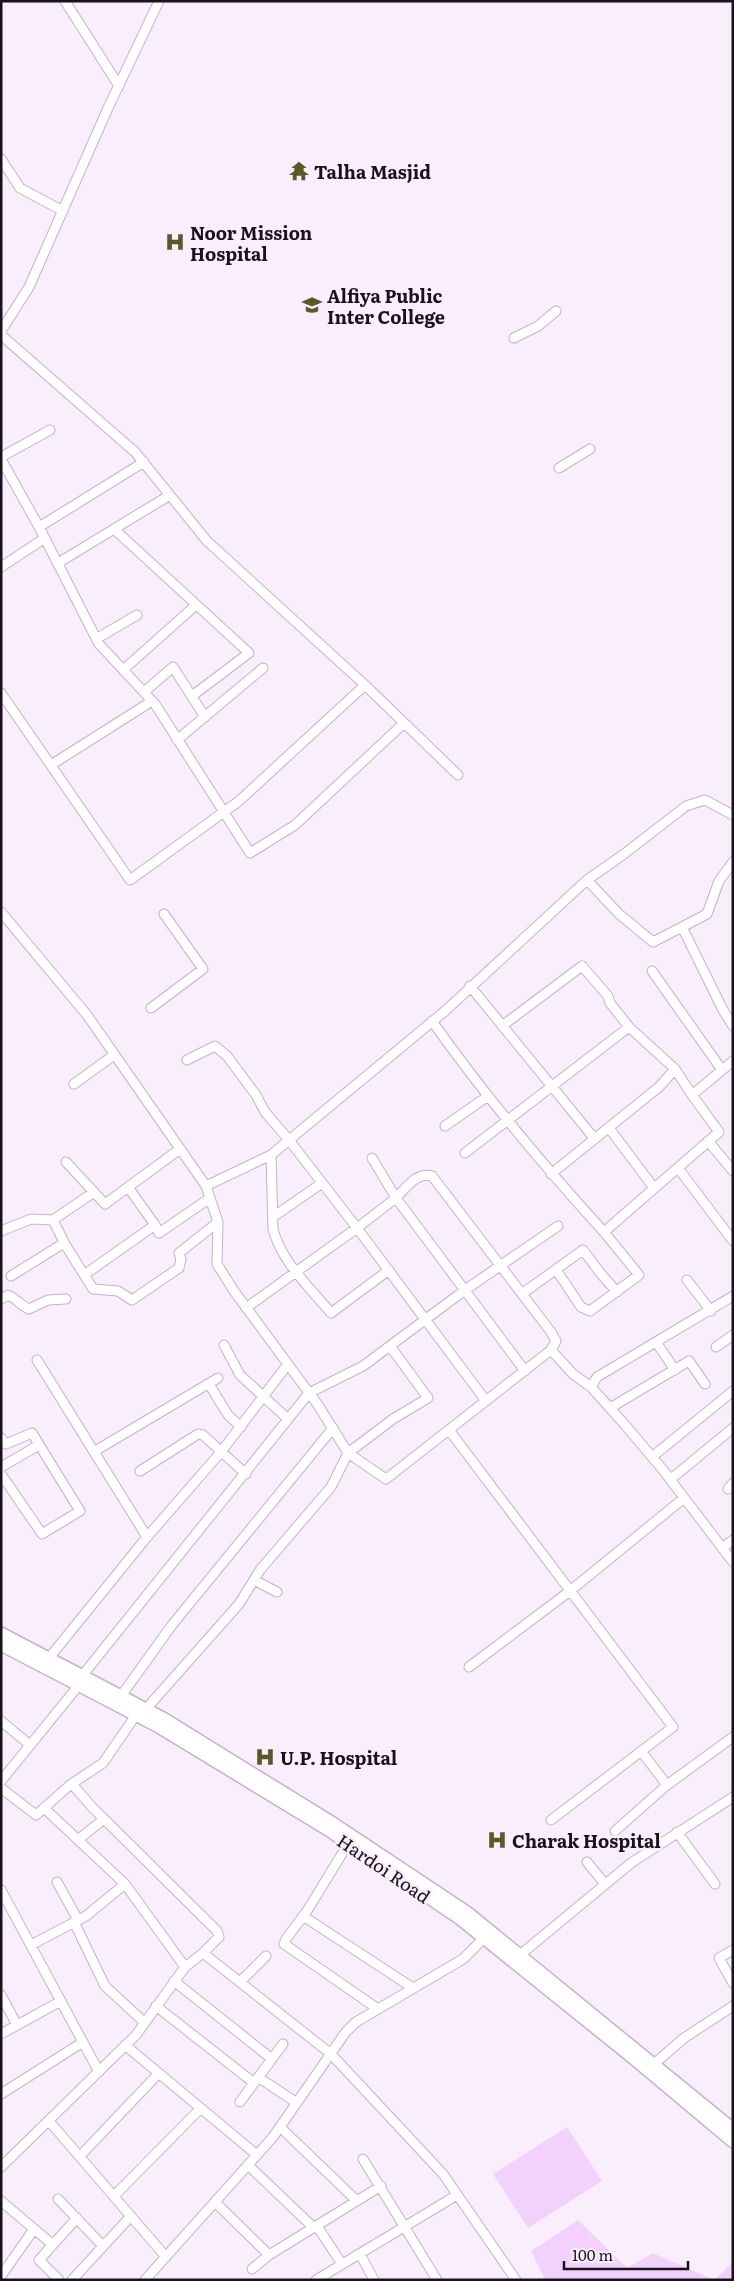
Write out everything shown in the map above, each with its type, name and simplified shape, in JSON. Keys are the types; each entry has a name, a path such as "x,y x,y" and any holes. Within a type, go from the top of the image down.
{"main road":[{"name":"Hardoi Road","path":"1,1633 6,1647 121,1696 141,1712 348,1844 460,1919 520,1955 637,2055 733,2142"},
{"name":"Hardoi Road","path":"6,1647 49,1658 81,1680 141,1712 333,1822 467,1912 487,1935 637,2055 654,2064 733,2129"}],"street":[{"path":"65,1 119,86"},
{"path":"1,331 29,287 119,86 160,1"},
{"path":"1,160 20,188 63,211"},
{"path":"514,338 538,326 556,311"},
{"path":"1,335 135,452 207,541 364,685 458,775"},
{"path":"50,430 1,458 40,527 96,639 152,701 250,853 295,825 404,723"},
{"path":"558,468 590,449"},
{"path":"40,527 144,462"},
{"path":"58,564 170,495"},
{"path":"114,529 249,653 192,696"},
{"path":"1,566 45,538"},
{"path":"123,670 196,605"},
{"path":"96,639 138,615"},
{"path":"144,692 173,667 206,717"},
{"path":"177,740 263,668"},
{"path":"1,693 130,880 224,812 284,762 364,685"},
{"path":"51,765 152,701"},
{"path":"206,1186 271,1155 432,1021 587,880 686,806 705,800 733,815"},
{"path":"587,880 619,914 653,942 707,914 719,881 733,862"},
{"path":"1,912 87,1015 206,1186 218,1222 217,1264 246,1308 309,1393 348,1453 386,1479 552,1350 556,1341 523,1293 432,1176 420,1176 396,1198 357,1228 246,1308"},
{"path":"151,1008 202,969 164,914"},
{"path":"682,927 723,1010 733,1026"},
{"path":"502,1026 582,966 608,996 610,1002 628,1027 640,1040 675,1069 719,1132 604,1232"},
{"path":"652,971 722,1070"},
{"path":"470,986 594,1138"},
{"path":"432,1021 488,1096 551,1174 604,1232 639,1275 590,1311 581,1306 557,1271"},
{"path":"465,1154 553,1088 628,1027"},
{"path":"187,1060 215,1046 227,1056 256,1095 265,1112 357,1228 486,1401"},
{"path":"74,1084 114,1055"},
{"path":"692,1095 733,1061"},
{"path":"551,1174 659,1087 675,1069"},
{"path":"445,1126 488,1096"},
{"path":"609,1128 654,1188"},
{"path":"708,1141 733,1171"},
{"path":"66,1162 105,1204 180,1149"},
{"path":"271,1155 273,1217 276,1240 296,1272 331,1313 389,1270"},
{"path":"372,1158 396,1198 525,1371"},
{"path":"678,1168 733,1241"},
{"path":"273,1217 322,1183"},
{"path":"128,1187 159,1233 210,1198"},
{"path":"1,1230 31,1219 53,1220 94,1192"},
{"path":"53,1220 64,1242 93,1289 118,1291 132,1300 179,1268 181,1260 178,1253 218,1222"},
{"path":"84,1274 155,1225"},
{"path":"1,1780 309,1393 363,1366 466,1290 558,1226"},
{"path":"10,1276 64,1242"},
{"path":"523,1293 557,1271 583,1250 600,1274 617,1292"},
{"path":"687,1280 711,1311"},
{"path":"1,1299 8,1295 16,1298 23,1307 29,1309 48,1300 66,1299"},
{"path":"591,1387 598,1377 711,1311 733,1296"},
{"path":"716,1347 733,1335"},
{"path":"656,1342 675,1370"},
{"path":"224,1345 240,1376 261,1397 288,1419"},
{"path":"1,1788 36,1815 72,1784 103,1764 141,1712 239,1604 254,1580 331,1486 348,1453 393,1419 428,1398 390,1346"},
{"path":"552,1350 573,1374 591,1387 652,1456 733,1562"},
{"path":"37,1360 147,1537"},
{"path":"610,1408 689,1361 705,1384"},
{"path":"49,1658 147,1537 241,1427 261,1397 288,1364"},
{"path":"94,1451 218,1378"},
{"path":"209,1384 228,1415 241,1427"},
{"path":"652,1456 733,1391"},
{"path":"121,1696 172,1625 333,1428"},
{"path":"670,1479 733,1428"},
{"path":"449,1430 673,1727 551,1820"},
{"path":"1,1438 6,1444 32,1433 80,1511 42,1534 1,1474"},
{"path":"140,1471 198,1434 203,1435 246,1474"},
{"path":"1,1467 39,1445"},
{"path":"469,1667 570,1590 684,1498"},
{"path":"722,1548 733,1540"},
{"path":"254,1580 277,1592"},
{"path":"1,1721 30,1745"},
{"path":"615,1831 667,1785 733,1737"},
{"path":"642,1751 667,1785"},
{"path":"1,2167 125,2045 185,1967 219,1937 217,1931 72,1784"},
{"path":"520,1955 605,1884 677,1832 733,1797"},
{"path":"44,1808 125,1884 185,1967"},
{"path":"79,1839 104,1818"},
{"path":"677,1832 716,1884"},
{"path":"348,1844 284,1944 378,2009"},
{"path":"587,1862 605,1884"},
{"path":"57,1882 105,1986 144,2022"},
{"path":"31,1945 76,1921 125,1884"},
{"path":"1,1890 99,2072"},
{"path":"303,1916 413,1988"},
{"path":"145,2280 280,2127 351,2027 463,1959 487,1935"},
{"path":"733,1950 719,1958 733,1983"},
{"path":"203,1953 331,2054 443,2174 516,2280"},
{"path":"240,1982 266,1956"},
{"path":"174,1981 272,2059"},
{"path":"1,1995 17,2025"},
{"path":"1,2034 61,2001"},
{"path":"156,2006 256,2080 298,2103"},
{"path":"654,2064 684,2038 733,2006"},
{"path":"1,2094 83,2042"},
{"path":"240,2102 283,2044"},
{"path":"125,2045 257,2155"},
{"path":"80,2156 159,2074"},
{"path":"114,2196 201,2108"},
{"path":"49,2121 166,2257"},
{"path":"280,2127 357,2202"},
{"path":"363,2159 406,2226 437,2280"},
{"path":"248,2165 315,2227 342,2264"},
{"path":"252,2269 269,2255 381,2186"},
{"path":"316,2280 457,2195"},
{"path":"58,2199 103,2246"},
{"path":"1,2201 52,2244"},
{"path":"215,2202 269,2255"},
{"path":"72,2280 131,2216"},
{"path":"59,2280 39,2260 77,2218"},
{"path":"1,2276 34,2229"},
{"path":"360,2254 374,2280"}],"shaded area":[{"path":"567,2127 602,2181 528,2228 493,2174"},
{"path":"578,2220 627,2268 653,2253 714,2280 545,2280 531,2251"},
{"path":"733,2262 733,2280 714,2280"}],"place":[{"name":"Talha Masjid","path":"299,171"},
{"name":"Noor Mission Hospital","path":"175,242"},
{"name":"Alfiya Public Inter College","path":"312,305"},
{"name":"U.P. Hospital","path":"265,1757"},
{"name":"Charak Hospital","path":"497,1840"}]}
